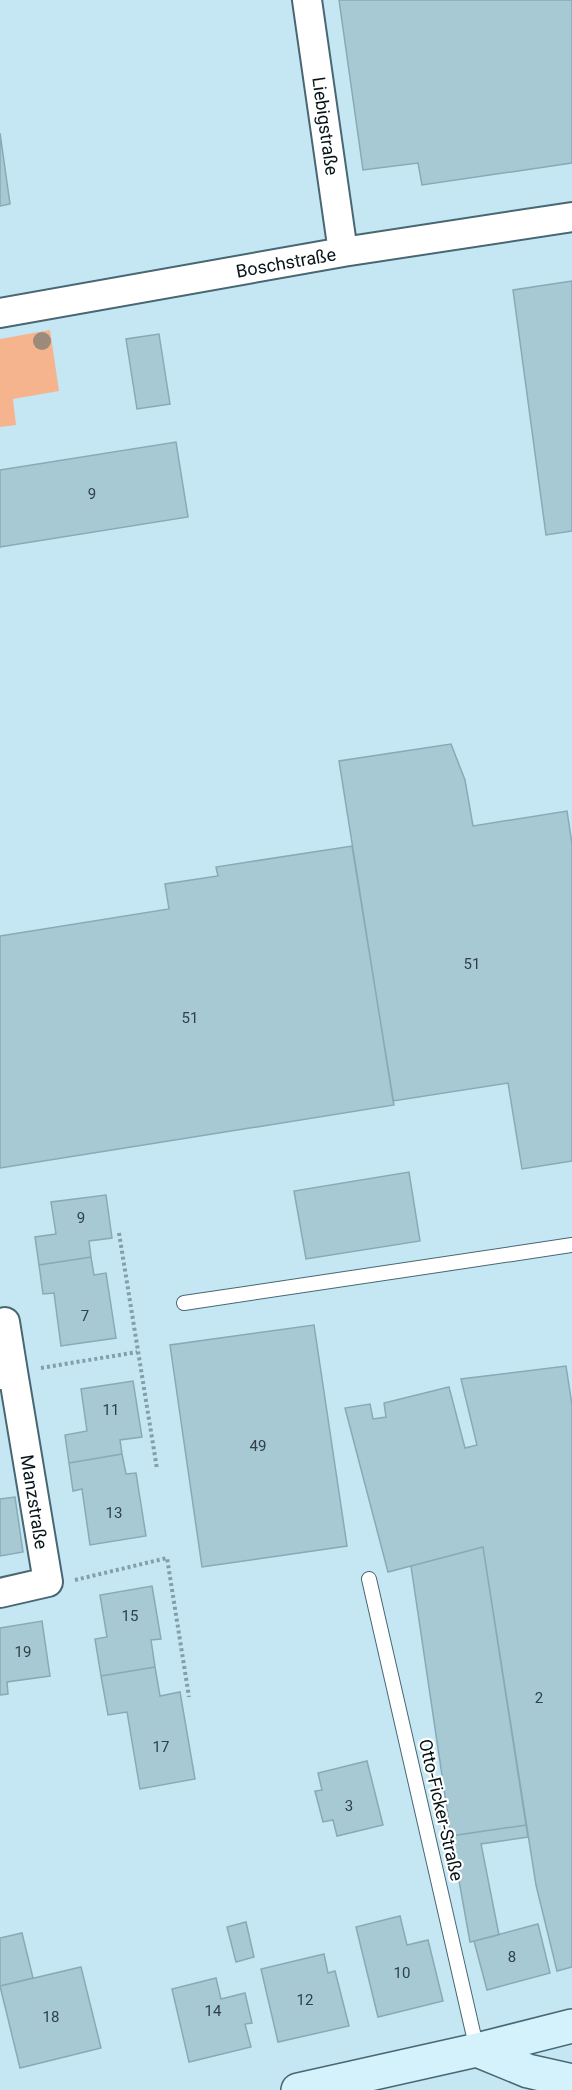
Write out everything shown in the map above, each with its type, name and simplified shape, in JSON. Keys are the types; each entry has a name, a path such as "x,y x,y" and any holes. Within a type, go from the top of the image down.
{"main road":[{"path":"298,2090 572,2026"},
{"path":"477,2050 528,2071 572,2080"}],"street":[{"name":"Liebigstraße","path":"307,0 343,252"},
{"name":"Boschstraße","path":"0,313 343,252 572,217"},
{"name":"Manzstraße","path":"5,1322 6,1374 48,1582"},
{"path":"0,1593 48,1582"}],"lane":[{"path":"184,1303 572,1245"},
{"name":"Otto-Ficker-Straße","path":"369,1579 477,2050"}],"path":[{"path":"119,1233 157,1469"},
{"path":"6,1374 138,1352"},
{"path":"48,1582 58,1584 167,1558 189,1697"}],"shaded area":[{"path":"50,330 59,391 13,399 16,425 0,427 0,339"}],"building":[{"path":"339,0 572,0 572,163 422,185 418,163 363,170"},
{"path":"0,133 10,204 0,206"},
{"path":"572,281 572,531 546,535 513,290"},
{"path":"159,334 170,404 137,409 126,339"},
{"path":"176,442 188,517 0,547 0,470"},
{"path":"451,744 465,780 473,826 567,811 572,844 572,1161 522,1169 508,1083 393,1101 339,761"},
{"path":"352,846 394,1105 0,1168 0,936 169,909 165,884 218,876 216,867"},
{"path":"409,1172 420,1241 306,1259 294,1191"},
{"path":"106,1195 112,1238 89,1241 91,1257 39,1265 35,1237 56,1234 51,1202"},
{"path":"91,1257 94,1275 106,1273 116,1338 61,1346 54,1293 43,1294 39,1265"},
{"path":"314,1325 347,1546 202,1567 170,1345"},
{"path":"566,1366 572,1405 572,1967 557,1971 536,1885 483,1547 388,1572 345,1408 370,1404 373,1419 386,1417 384,1403 449,1387 465,1448 477,1445 461,1379"},
{"path":"133,1381 142,1437 120,1440 122,1454 69,1463 65,1435 87,1431 81,1389"},
{"path":"122,1454 126,1474 136,1473 146,1536 90,1545 82,1489 73,1491 69,1463"},
{"path":"15,1497 23,1552 0,1556 0,1499"},
{"path":"483,1547 526,1825 451,1836 411,1566"},
{"path":"152,1586 161,1639 151,1640 155,1667 101,1676 95,1639 107,1637 100,1595"},
{"path":"42,1621 50,1676 7,1682 8,1694 0,1695 0,1628"},
{"path":"155,1667 160,1696 180,1692 195,1779 140,1789 127,1712 108,1715 101,1676"},
{"path":"367,1761 383,1825 337,1836 333,1820 323,1822 315,1791 322,1790 318,1773"},
{"path":"526,1825 528,1837 481,1844 499,1935 470,1942 451,1836"},
{"path":"400,1916 407,1945 428,1940 443,2001 378,2017 356,1927"},
{"path":"246,1922 254,1957 236,1962 227,1927"},
{"path":"538,1924 550,1973 487,1990 474,1941"},
{"path":"22,1933 33,1978 0,1986 0,1938"},
{"path":"324,1954 328,1973 335,1971 349,2026 278,2042 261,1969"},
{"path":"81,1967 101,2048 20,2068 0,1986"},
{"path":"216,1978 221,1999 245,1993 252,2023 245,2024 251,2047 189,2062 172,1989"}]}
